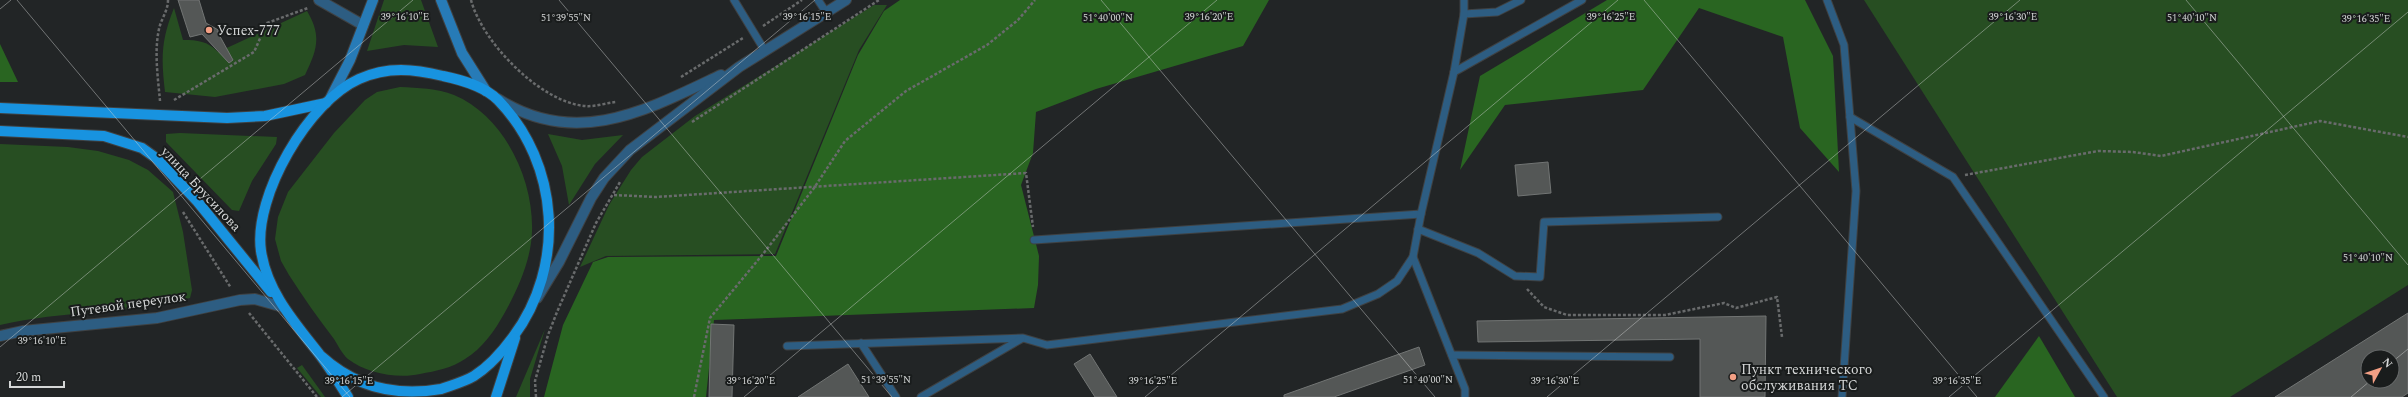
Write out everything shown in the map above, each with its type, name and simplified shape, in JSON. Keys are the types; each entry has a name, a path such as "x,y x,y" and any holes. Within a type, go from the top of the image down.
{"main road":[{"path":"348,397 321,356 282,307 264,266 260,234 262,213 272,184 304,129 328,100 350,60 373,0"},
{"path":"321,356 336,370 364,386 393,394 414,394 434,391 473,377 496,359 517,332 530,308 548,254 550,226 547,196 535,155 512,117 490,94 462,53 441,0"},
{"path":"0,108 227,118 265,116 328,100 362,78 401,69 416,70 453,78 490,94"},
{"name":"улица Брусилова","path":"0,132 104,136 142,148 156,158 197,201 282,307"},
{"path":"496,397 517,332"}],"street":[{"path":"490,94 514,109 536,119 561,122 602,122 644,110 739,66 846,0"},
{"path":"320,1 364,25"},
{"path":"530,308 559,262 591,198 604,178 646,137 739,66"},
{"name":"Путевой переулок","path":"0,336 22,331 157,318 240,300 255,299 282,307"}],"lane":[{"path":"734,0 765,51"},
{"path":"818,0 826,12"},
{"path":"787,346 1023,338 1047,345 1342,309 1378,294 1397,281 1413,257 1421,214 1454,72 1464,14 1464,0"},
{"path":"1464,14 1497,12 1520,0"},
{"path":"1454,72 1582,0"},
{"path":"1827,0 1844,45 1856,191 1842,397"},
{"path":"1850,117 1953,177 2104,397"},
{"path":"1034,240 1421,214"},
{"path":"1418,229 1478,253 1515,276 1540,277 1544,222 1718,217"},
{"path":"1413,257 1465,389 1465,397"},
{"path":"921,397 1023,338"},
{"path":"861,343 896,397"},
{"path":"1452,355 1670,358"}],"path":[{"path":"160,101 157,56 159,29 168,7 168,0"},
{"path":"471,0 482,28 499,50 540,86 555,96 579,105 586,106 618,101"},
{"path":"679,78 802,0"},
{"path":"686,126 879,0"},
{"path":"694,397 710,318 763,254 814,188 845,141 906,91 987,44 1018,20 1035,0"},
{"path":"176,100 254,52 267,23 320,1"},
{"path":"1953,177 2098,151 2133,152 2161,156 2320,121 2408,137"},
{"path":"614,195 656,197 814,188 1026,173 1034,240"},
{"path":"536,397 535,381 548,335 596,224 623,177"},
{"path":"1515,276 1544,307 1567,315 1665,315 1724,303 1736,308 1777,297 1782,337"}],"green space":[{"path":"384,0 421,0 438,47 404,45 367,51"},
{"path":"900,0 1269,0 1243,46 1096,89 1036,112 1033,153 1021,185 1039,256 1038,285 1034,308 714,320 706,397 544,397 563,325 593,262 608,257 776,256 858,55 884,11"},
{"path":"1607,0 1805,0 1833,56 1839,172 1800,128 1783,37 1699,8 1643,90 1505,105 1460,170 1480,76"},
{"path":"1864,0 2408,0 2408,285 2230,397 2117,397"},
{"path":"874,5 887,5 859,50 775,254 606,256 580,267 609,205 631,170 642,157 695,116"},
{"path":"174,8 183,40 193,40 206,43 218,52 307,11 315,28 316,43 315,50 305,75 284,84 215,97 165,92 163,49 164,40"},
{"path":"0,44 18,82 0,82"},
{"path":"400,87 441,91 454,95 472,105 488,118 501,134 521,171 528,191 532,232 529,253 519,284 500,320 482,345 471,355 449,367 420,374 402,376 382,374 364,368 355,364 346,357 289,275 281,261 275,239 278,217 288,192 334,133 365,100 377,92"},
{"path":"180,133 277,137 276,144 252,181 239,211 232,210 166,142 166,134"},
{"path":"548,134 582,140 623,135 595,164 569,205 562,166"},
{"path":"0,144 68,147 98,151 129,160 148,170 173,192 183,232 192,290 190,298 143,307 24,320 0,325"},
{"path":"545,329 530,379 530,397 516,397"},
{"path":"2039,336 2075,397 1995,397"},
{"path":"302,365 325,397 321,397 297,368"}],"building":[{"path":"178,0 199,0 206,23 220,31 217,31 233,60 229,63 202,34 190,37"},
{"path":"1548,162 1551,193 1518,196 1515,165"},
{"path":"2408,313 2408,393 2402,397 2275,397"},
{"path":"1766,316 1765,397 1700,397 1700,339 1478,342 1477,321"},
{"path":"711,324 734,325 732,397 709,397"},
{"path":"1419,347 1425,365 1334,397 1284,397 1284,395"},
{"path":"1090,354 1117,397 1095,397 1074,364"},
{"path":"848,364 869,397 798,397"}],"place":[{"name":"Успех-777","path":"209,30"},
{"name":"Пункт технического обслуживания ТС","path":"1733,377"}]}
